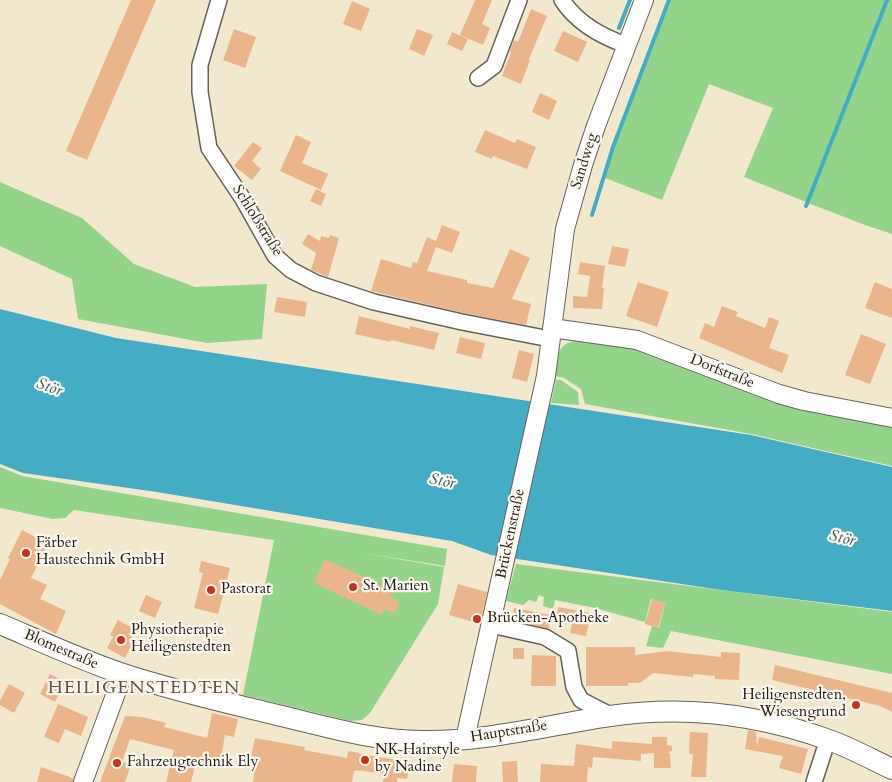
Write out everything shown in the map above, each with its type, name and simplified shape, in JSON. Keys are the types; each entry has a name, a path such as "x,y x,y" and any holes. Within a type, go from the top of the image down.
{"main road":[{"name":"Blomestraße","path":"0,624 86,661 123,674"},
{"name":"Hauptstraße","path":"123,674 190,693 366,737 422,741 465,739 612,716 680,711 730,714 752,718 828,739 892,769"}],"street":[{"name":"Schloßstraße","path":"219,0 200,65 200,92 209,148 243,199 276,256 291,270 316,283 374,302 462,322 551,334"},
{"path":"478,78 494,66 519,0"},
{"path":"562,0 571,14 581,23 614,41 626,45"},
{"name":"Sandweg","path":"551,334 565,230 583,165 644,0"},
{"name":"Brückenstraße","path":"465,739 544,384 551,334"},
{"name":"Dorfstraße","path":"551,334 636,340 779,394 892,418"},
{"path":"491,625 544,637 568,651 574,686 581,700 612,716"},
{"path":"83,782 123,674"},
{"path":"814,782 828,739"}],"green space":[{"path":"671,0 885,0 806,202 744,177 773,108 709,84 662,200 605,178 614,148"},
{"path":"888,0 892,0 892,234 808,203"},
{"path":"0,182 82,218 134,264 195,287 267,284 262,339 207,343 78,319 72,279 0,246"},
{"path":"590,338 627,344 892,424 892,466 751,434 585,404 581,389 564,378 556,376 558,358 562,347 572,342"},
{"path":"556,380 561,380 578,392 579,405 551,403"},
{"path":"0,467 22,476 447,549 445,566 357,552 444,567 438,604 370,713 362,720 350,721 243,695 274,540 74,510 65,518 53,519 0,508"},
{"path":"516,564 892,612 892,674 671,631 663,648 646,646 652,626 659,628 665,603 651,599 645,622 595,608 555,600 553,609 543,606 544,597 539,595 536,602 529,600 523,605 506,601"}],"water":[{"name":"Stör","path":"0,309 116,338 751,435 892,467 892,611 721,590 491,555 452,541 157,492 23,473 0,464"}],"building":[{"path":"131,0 156,0 87,160 66,151"},
{"path":"475,0 492,0 482,24 490,28 483,45 460,35"},
{"path":"352,1 370,9 361,31 343,24"},
{"path":"531,9 547,16 521,84 502,76 514,40 518,42"},
{"path":"234,29 256,37 245,68 223,60"},
{"path":"417,29 433,35 424,56 409,49"},
{"path":"563,31 587,42 578,62 554,51"},
{"path":"452,32 468,39 462,51 447,44"},
{"path":"540,93 557,101 549,120 532,112"},
{"path":"485,130 515,143 517,139 536,147 527,169 493,156 492,159 475,152"},
{"path":"296,135 311,142 302,163 328,174 321,190 280,171"},
{"path":"253,142 262,148 252,161 261,169 252,180 234,166"},
{"path":"316,189 326,194 321,206 310,201"},
{"path":"442,225 460,232 452,253 436,247 427,271 467,280 467,283 493,288 510,249 530,258 512,299 531,304 526,325 464,313 371,291 381,259 411,268 413,262 417,263 427,237 436,241"},
{"path":"308,234 320,241 321,236 329,238 330,235 339,238 328,277 311,270 316,253 302,244"},
{"path":"612,246 629,249 625,267 608,264"},
{"path":"580,262 605,266 602,309 573,308 573,296 587,297 590,276 578,274"},
{"path":"638,282 669,292 657,327 626,316"},
{"path":"875,282 892,289 892,318 865,308"},
{"path":"277,297 307,302 305,317 274,312"},
{"path":"722,306 738,312 736,316 765,328 769,317 779,321 769,348 789,355 782,373 699,338 705,323 714,327"},
{"path":"359,316 410,329 410,326 439,333 434,350 355,334"},
{"path":"861,334 886,344 870,384 845,375"},
{"path":"460,337 485,343 481,359 456,353"},
{"path":"519,350 534,354 527,382 512,378"},
{"path":"22,530 48,544 31,578 47,585 40,599 66,611 56,634 0,604 0,580 10,559 8,558"},
{"name":"St. Marien","path":"325,559 393,591 390,597 400,602 395,614 384,609 382,615 314,583"},
{"name":"Pastorat","path":"201,561 230,568 218,614 194,608 203,573 199,572"},
{"path":"458,584 487,592 480,624 449,615"},
{"path":"146,595 162,602 155,618 139,611"},
{"path":"652,599 665,603 658,628 645,624"},
{"path":"558,607 591,613 586,636 570,633 572,624 556,620"},
{"path":"514,608 551,615 549,629 512,620"},
{"name":"Physiotherapie Heiligenstedten","path":"118,620 136,630 129,643 132,644 125,658 107,648 113,637 110,635"},
{"path":"586,647 635,647 635,655 667,651 721,657 721,652 740,653 739,680 715,679 715,676 693,674 693,677 653,673 640,683 628,683 628,686 586,686"},
{"path":"513,648 524,648 524,659 513,659"},
{"path":"532,655 556,656 556,686 531,686"},
{"path":"775,665 892,693 892,712 880,706 772,680"},
{"path":"50,674 65,682 55,702 40,694"},
{"path":"9,684 25,693 14,713 0,705 0,701"},
{"path":"752,687 753,698 742,699 742,688"},
{"path":"58,704 88,717 81,736 65,729 59,743 44,737"},
{"path":"212,713 238,719 234,737 225,735 220,763 197,759 191,782 166,782 174,750 130,739 122,762 131,765 125,782 100,782 125,716 142,717 166,723 164,727 207,738"},
{"path":"748,730 756,732 757,747 759,737 808,749 801,774 779,768 783,756 745,749"},
{"path":"690,732 708,733 706,777 691,777 693,754 689,754"},
{"path":"652,737 667,737 667,745 672,746 672,751 667,752 670,753 671,768 654,768 654,753 641,754 641,761 593,757 592,768 588,767 587,782 540,782 541,764 574,766 576,744 612,749 612,741 652,744"},
{"path":"255,738 305,747 304,750 347,758 348,751 410,762 407,779 397,778 397,782 383,782 384,774 356,770 354,771 352,782 253,782 256,757 251,756"},
{"path":"517,761 518,782 503,782 502,762"},
{"path":"454,764 477,766 476,782 452,782"},
{"path":"41,767 73,778 73,782 37,782"}],"waterway":[{"path":"619,28 630,0"},
{"path":"592,215 613,147 669,0"},
{"path":"806,206 887,0"}],"place":[{"name":"Färber Haustechnik GmbH","path":"26,553"},
{"name":"St. Marien","path":"353,587"},
{"name":"Pastorat","path":"211,590"},
{"name":"Brücken-Apotheke","path":"477,619"},
{"name":"Physiotherapie Heiligenstedten","path":"121,640"},
{"name":"Heiligenstedten, Wiesengrund","path":"856,705"},
{"name":"NK Hairstyle by Nadine","path":"365,760"},
{"name":"Fahrzeugtechnik Ely","path":"117,763"}],"district":[{"name":"HEILIGENSTEDTEN","path":"144,689"}]}
